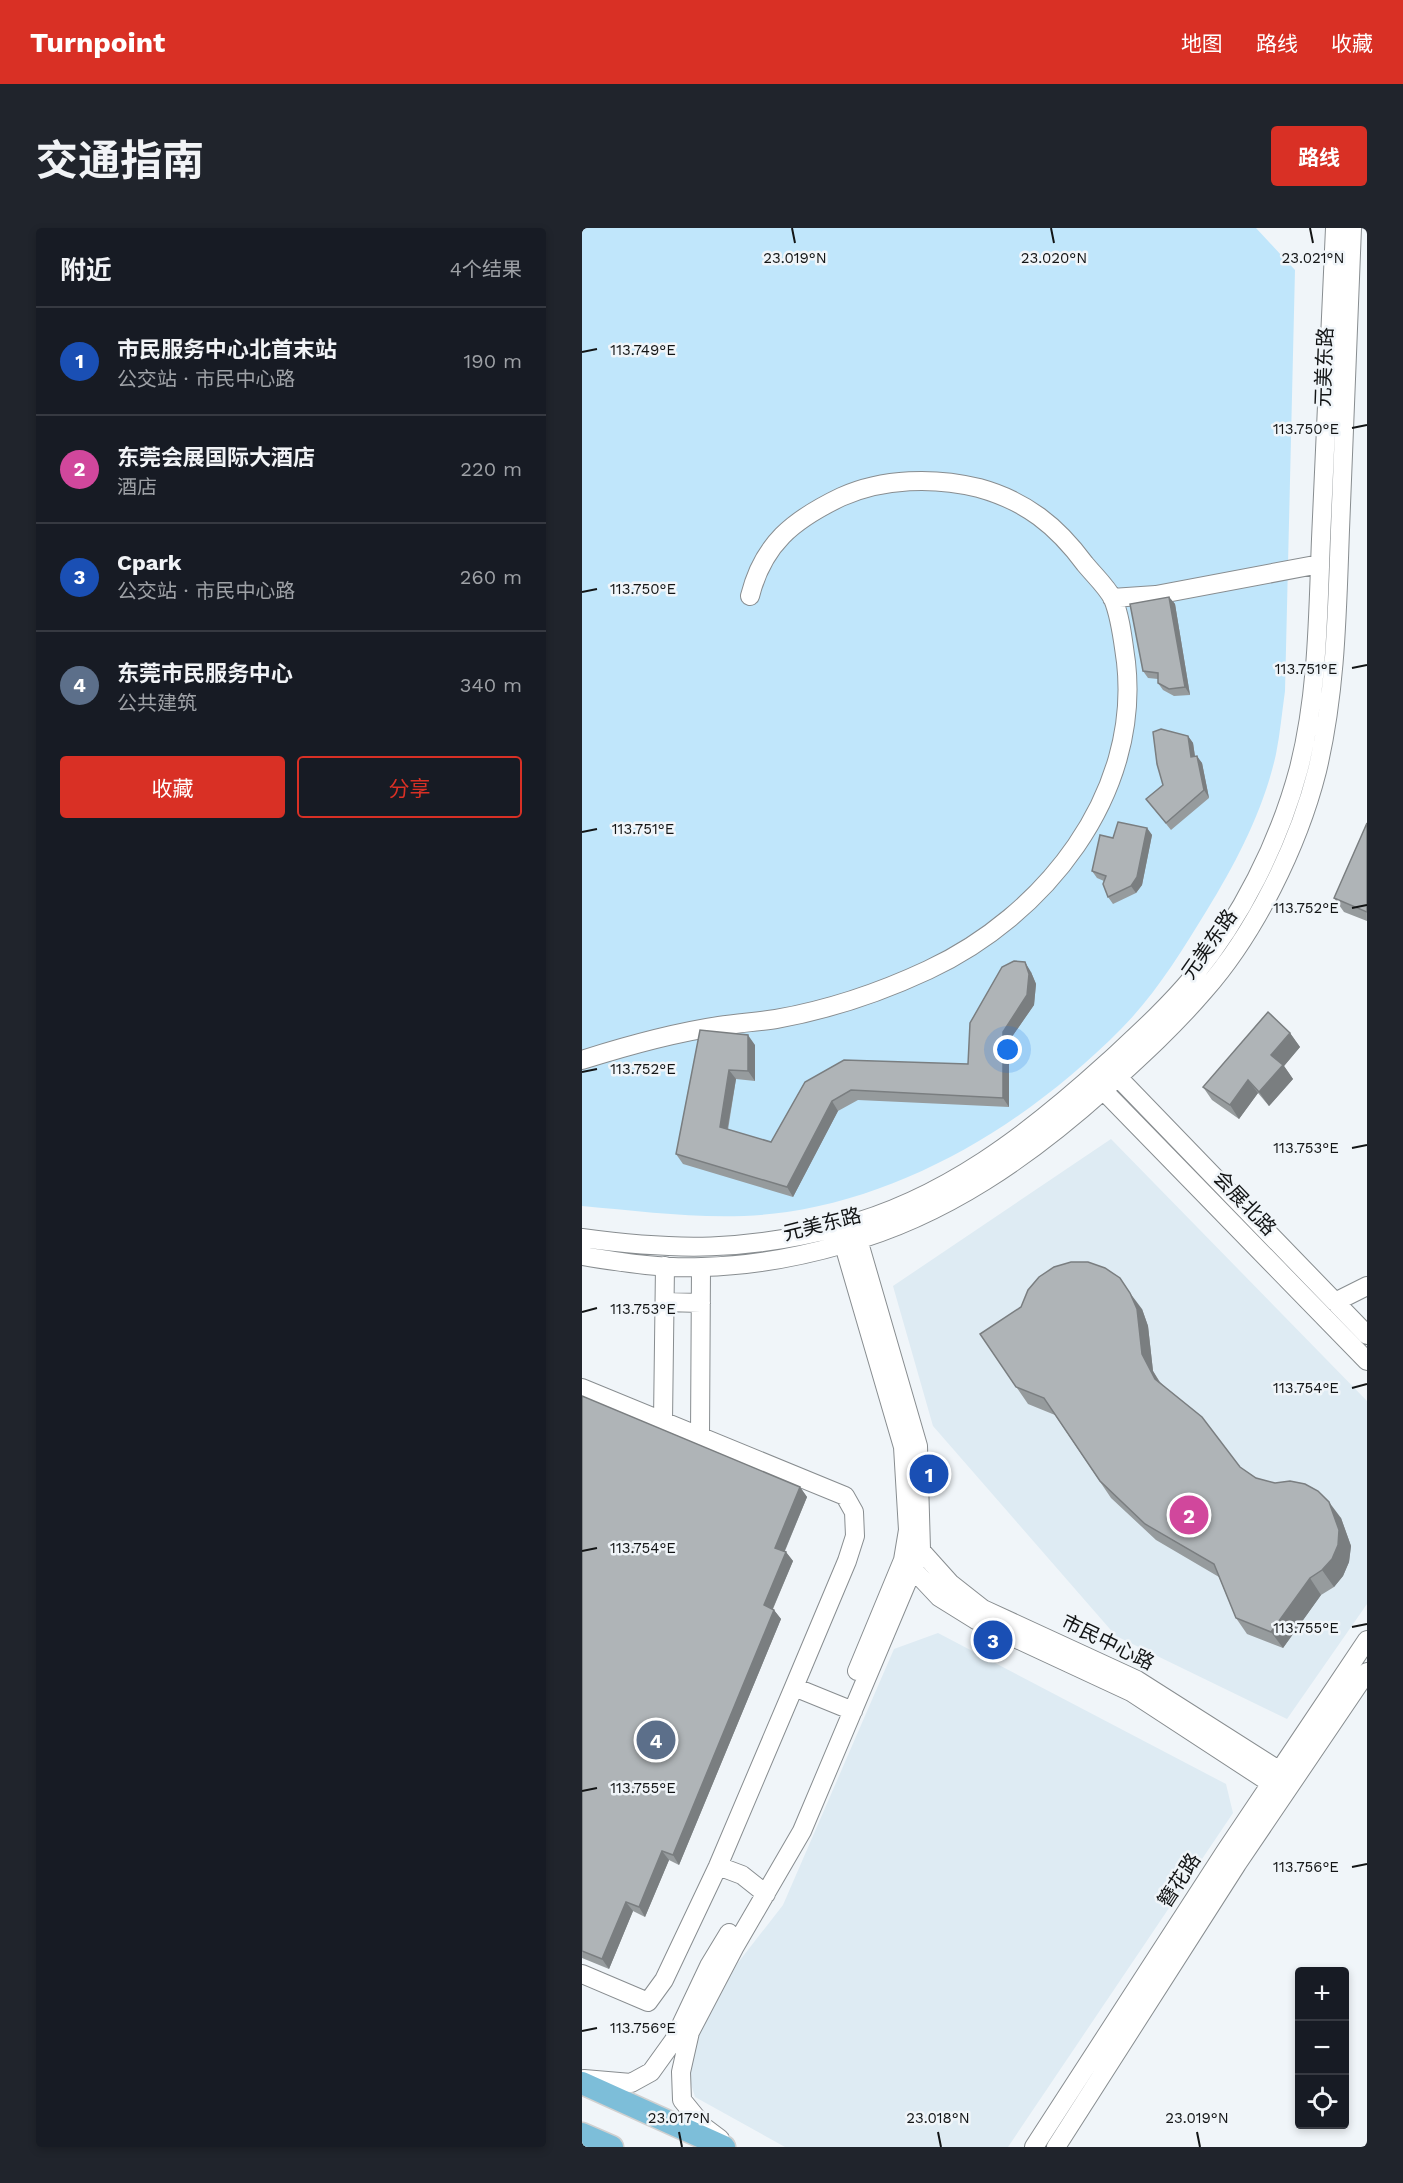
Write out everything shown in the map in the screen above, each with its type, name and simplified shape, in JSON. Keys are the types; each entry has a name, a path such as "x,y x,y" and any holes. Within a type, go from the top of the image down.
{"main road":[{"path":"582,2083 724,2147"},
{"path":"582,2134 612,2147"}],"street":[{"name":"元美东路","path":"582,1238 698,1249 894,1228 942,1206 990,1179 1035,1149 1112,1070 1153,1020 1193,977 1247,896 1267,855 1299,768 1308,724 1314,675 1335,228"},
{"name":"元美东路","path":"1112,1070 1165,1033 1207,988 1238,944 1263,905 1284,863 1316,773 1332,687 1336,634 1352,228"},
{"path":"582,1060 716,1026 805,1012 876,990 930,969 1019,912 1086,833 1112,782 1126,727 1127,675 1123,638 1112,598 1069,542 1042,516 1018,501 960,483 928,481 891,483 853,492 820,507 771,547 757,570 750,596"},
{"path":"1112,598 1156,595 1320,564"},
{"name":"会展北路","path":"1112,1070 1367,1335"},
{"name":"会展北路","path":"1097,1084 1367,1361"},
{"name":"元美东路","path":"582,1256 701,1268 753,1262 848,1234"},
{"path":"582,2078 631,2083 651,2072 674,2040 709,1966 802,1831 847,1709 909,1564 914,1544 918,1446 848,1234"},
{"path":"663,1421 665,1266"},
{"path":"700,1436 701,1268"},
{"path":"1335,1302 1367,1286"},
{"path":"665,1302 701,1303"},
{"path":"582,1388 845,1496 850,1502 856,1523 847,1561 718,1866 664,1980 648,2002 582,1974"},
{"name":"市民中心路","path":"914,1544 950,1583 983,1609 1137,1680 1283,1782"},
{"name":"市民中心路","path":"909,1564 939,1597 975,1620 1131,1692 1283,1782"},
{"name":"簪花路","path":"1056,2147 1283,1782 1367,1640"},
{"name":"簪花路","path":"1034,2147 1283,1782 1367,1672"},
{"path":"794,1687 847,1709"},
{"path":"718,1866 742,1875 761,1891"},
{"path":"731,2147 704,2127 681,2100 681,2072 690,2032 761,1891"}],"shaded area":[{"path":"582,228 1256,228 1295,270 1285,691 1271,775 1257,815 1238,854 1198,925 1157,987 1121,1029 1086,1062 1049,1093 968,1147 880,1188 834,1202 787,1212 736,1216 684,1215 582,1206"},
{"path":"1111,1139 1367,1401 1367,1604 1287,1719 1116,1636 933,1426 893,1286"},
{"path":"938,1633 1226,1784 1233,1813 1008,2147 785,2147 695,2097 688,2074 700,2032 737,1964 783,1905 894,1649"}],"building":[{"path":"1169,597 1185,687 1169,689 1158,683 1158,673 1143,671 1130,604"},
{"path":"1161,729 1188,736 1191,757 1197,756 1204,790 1166,823 1146,799 1163,785 1157,764 1153,732"},
{"path":"1118,822 1147,828 1137,877 1131,886 1108,897 1103,884 1106,876 1092,871 1100,835 1113,838"},
{"path":"1367,823 1367,912 1334,898"},
{"path":"1014,961 1025,962 1029,974 1027,995 1003,1032 1003,1098 851,1090 832,1101 787,1187 676,1154 700,1030 748,1035 748,1071 729,1070 720,1127 771,1142 805,1082 844,1060 968,1064 970,1023 1002,967"},
{"path":"1268,1012 1290,1033 1271,1055 1283,1065 1259,1092 1248,1080 1230,1105 1203,1087"},
{"path":"1071,1262 1088,1262 1105,1268 1120,1278 1137,1309 1142,1354 1155,1379 1202,1417 1240,1467 1256,1478 1275,1483 1290,1481 1305,1484 1318,1491 1329,1502 1339,1530 1338,1545 1332,1559 1310,1578 1271,1632 1236,1618 1214,1564 1145,1524 1100,1481 1044,1398 1016,1387 980,1334 1021,1307 1028,1290 1039,1277 1054,1267"},
{"path":"582,1396 800,1487 775,1548 786,1552 764,1605 774,1610 673,1855 662,1851 639,1907 626,1902 602,1959 582,1951"}],"place":[{"name":"市民服务中心北首末站","path":"929,1474"},
{"name":"东莞会展国际大酒店","path":"1189,1515"},
{"name":"Cpark","path":"993,1640"},
{"name":"东莞市民服务中心","path":"656,1740"}]}
